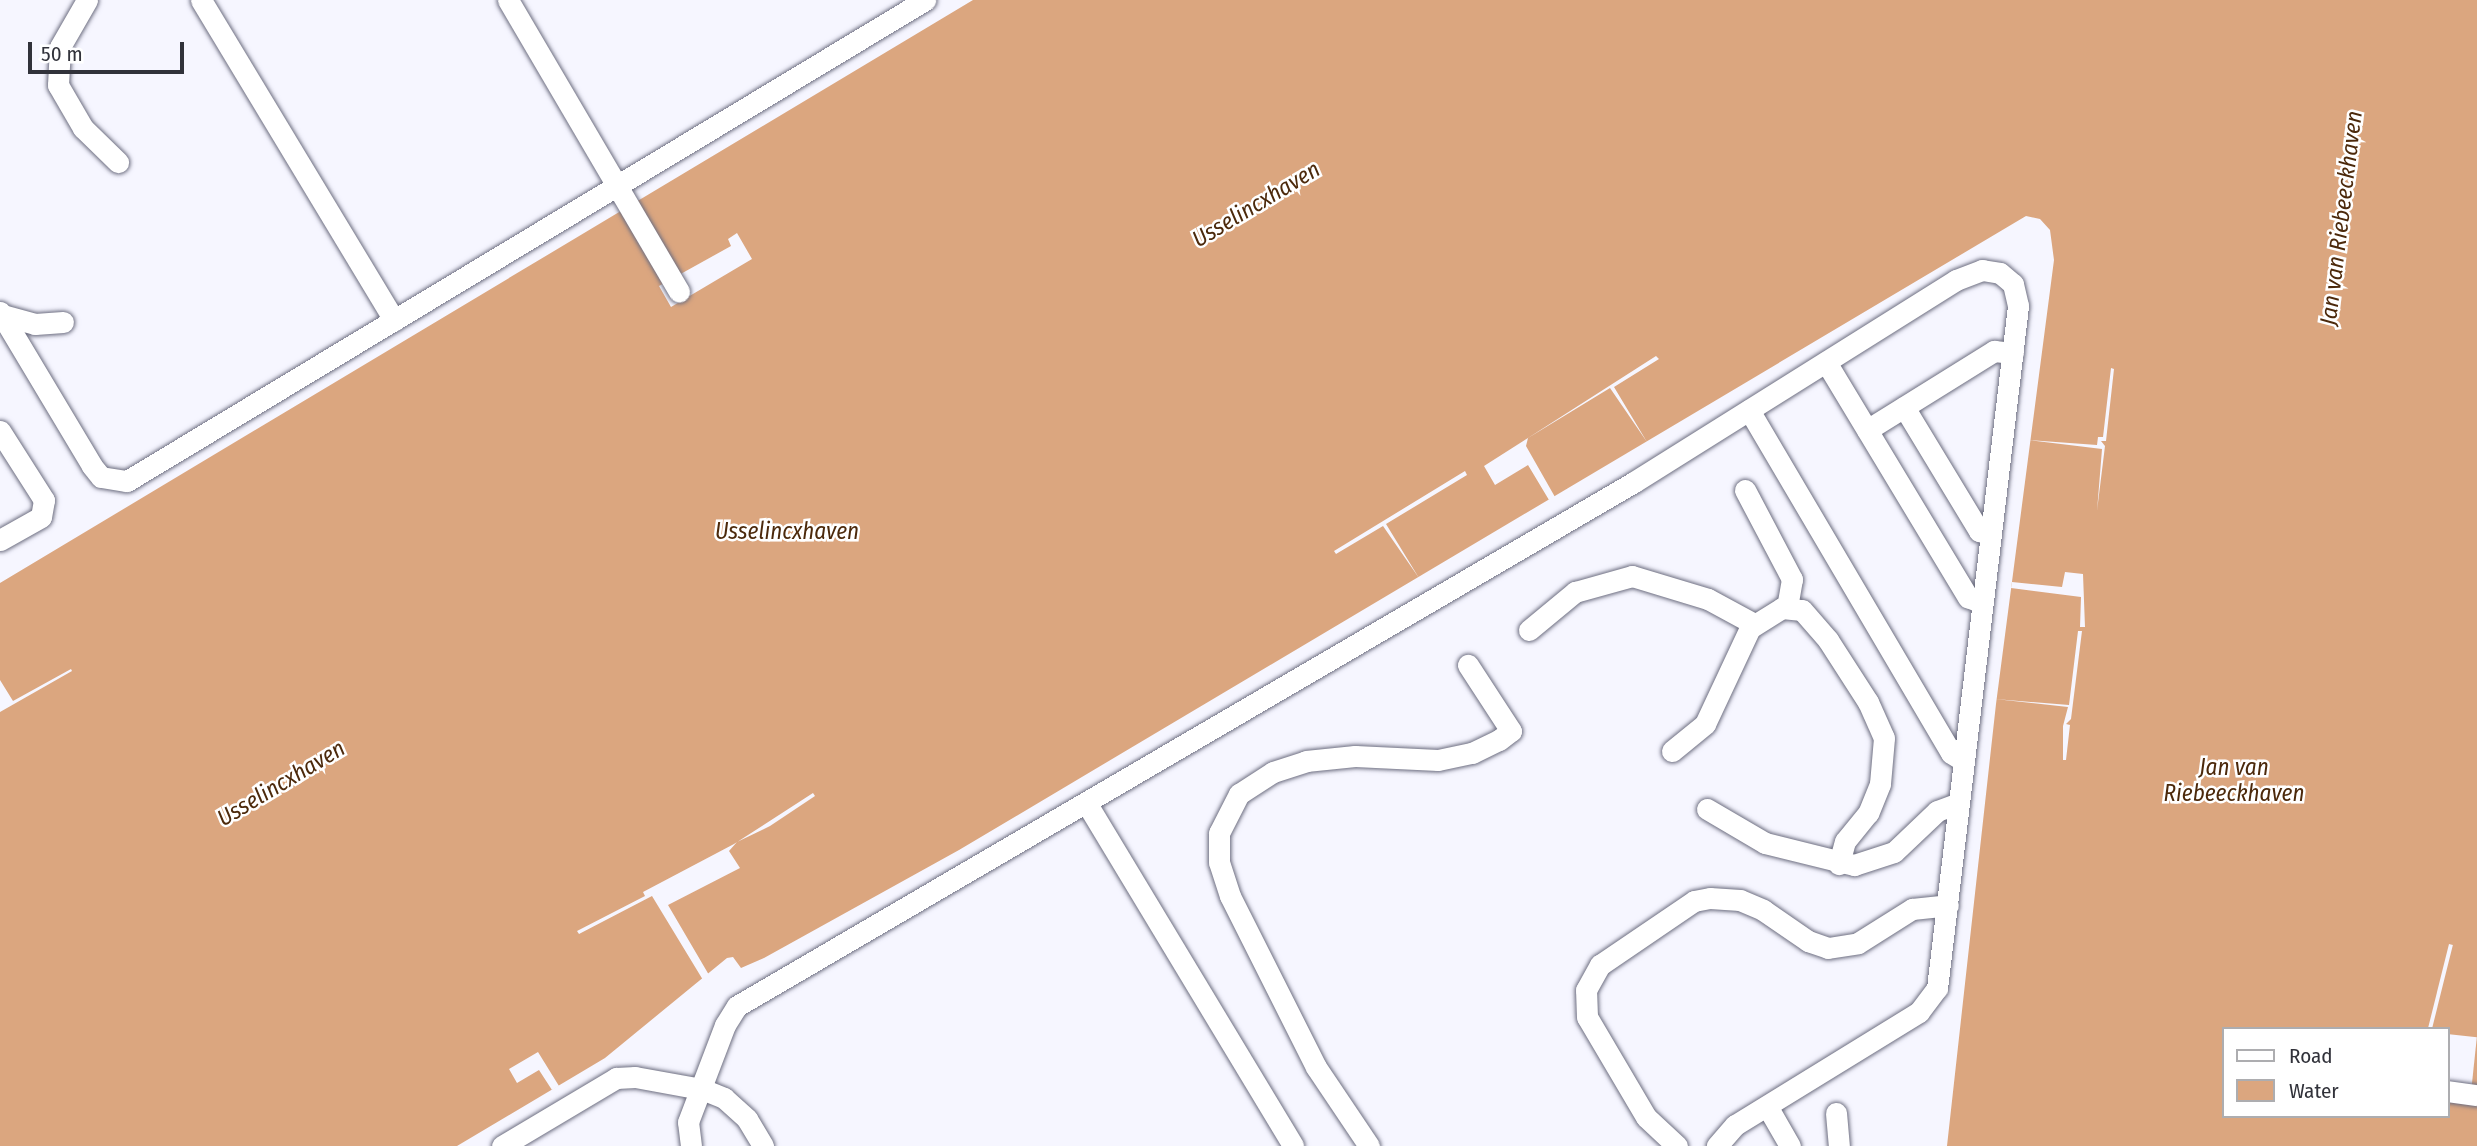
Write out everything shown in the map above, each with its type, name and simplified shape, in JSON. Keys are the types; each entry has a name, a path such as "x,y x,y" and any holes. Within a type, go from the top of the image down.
{"lane":[{"path":"87,0 60,47 58,85 83,128 118,162"},
{"path":"201,0 394,320"},
{"path":"508,0 679,291"},
{"path":"1,314 92,466 101,477 127,481 925,0"},
{"path":"691,1146 687,1128 725,1025 737,1006 1087,804 1749,410 1956,280 1982,270 2000,273 2016,291 2013,353 1939,978 1926,1005 1735,1125 1717,1146"},
{"path":"1,314 35,324 63,322"},
{"path":"1867,430 1994,351 2013,353"},
{"path":"1826,362 1968,597 1982,604"},
{"path":"1904,407 1979,531 1991,534"},
{"path":"1749,410 1951,753 1964,761"},
{"path":"0,430 44,500 41,517 0,540"},
{"path":"1745,490 1793,579 1787,607"},
{"path":"1529,630 1575,592 1632,576 1709,599 1754,624"},
{"path":"1672,751 1705,724 1743,637 1754,624 1787,607 1807,615 1828,640 1875,713 1884,738 1883,769 1874,799 1845,841 1839,863"},
{"path":"1369,1146 1316,1067 1230,896 1219,862 1219,833 1239,794 1273,772 1306,761 1355,755 1438,760 1472,753 1499,740 1511,731 1468,665"},
{"path":"1707,809 1765,843 1839,863 1882,858 1937,811 1959,803"},
{"path":"1087,804 1293,1146"},
{"path":"1676,1146 1646,1117 1587,1017 1586,990 1600,965 1695,901 1710,898 1740,900 1763,910 1808,941 1828,948 1858,943 1912,909 1948,905"},
{"path":"502,1146 616,1078 645,1077 702,1089 724,1098 747,1119 763,1146"},
{"path":"2449,1091 2477,1095"},
{"path":"1767,1106 1790,1146"},
{"path":"1836,1113 1839,1146"}],"water":[{"name":"Usselincxhaven","path":"973,0 2477,0 2477,1146 1947,1146 1996,704 2054,260 2050,230 2040,219 2026,216 959,850 764,958 741,968 733,957 727,958 605,1058 457,1146 0,1146 0,583"}],"pier":[{"path":"737,233 752,259 671,307 659,286 731,246 728,239"},
{"path":"1656,356 1659,359 1614,387 1647,442 1610,388 1528,438 1526,446 1555,497 1549,500 1528,465 1495,485 1484,466"},
{"path":"2111,368 2114,369 2106,441 2101,441 2105,446 2097,511 2102,449 2027,440 2097,445 2098,437 2103,437"},
{"path":"1465,471 1467,475 1386,524 1419,578 1383,526 1336,554 1334,551"},
{"path":"2065,572 2083,574 2085,627 2080,627 2081,597 2011,588 2012,582 2062,587"},
{"path":"2078,631 2082,631 2071,719 2066,724 2070,725 2066,760 2063,760 2063,726 2068,707 1995,699 2069,705"},
{"path":"71,669 72,671 0,712 0,680 13,701"},
{"path":"813,793 815,796 770,826 737,842"},
{"path":"737,842 729,851 740,868 668,905 709,975 703,980 652,896 579,934 577,931 645,896 643,892"},
{"path":"2449,944 2453,945 2432,1027 2428,1027"},
{"path":"2449,1034 2477,1037 2470,1100 2449,1098"},
{"path":"538,1052 559,1086 552,1090 539,1070 517,1083 509,1069"}],"water label":[{"name":"Jan van Riebeeckhaven","path":"2341,218"},
{"name":"Jan van Riebeeckhaven","path":"2234,780"}]}
